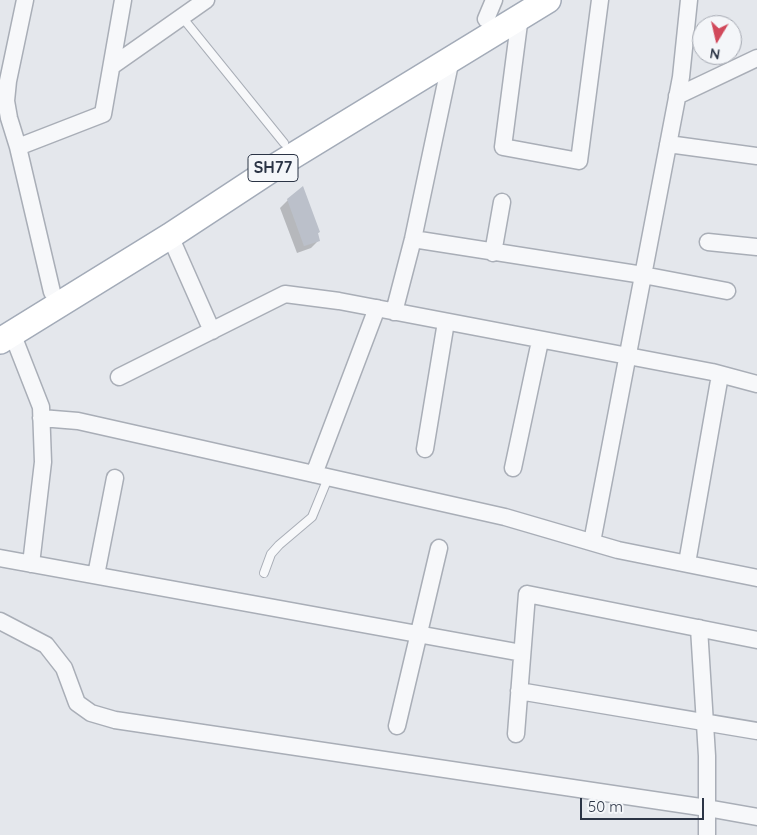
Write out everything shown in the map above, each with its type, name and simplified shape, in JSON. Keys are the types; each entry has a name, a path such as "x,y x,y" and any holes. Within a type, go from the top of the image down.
{"main road":[{"name":"SH77","path":"4,332 52,292 490,10 519,8 548,0"},
{"name":"SH77","path":"4,332 170,236 278,165 451,59 519,8"}],"street":[{"path":"26,0 8,81 6,101 8,118 18,147 52,292"},
{"path":"18,147 103,114 123,0"},
{"path":"112,66 206,0"},
{"path":"519,8 503,147 579,161 600,0"},
{"path":"592,542 677,96 689,0"},
{"path":"677,96 757,58"},
{"path":"394,312 413,239 451,59"},
{"path":"668,144 757,156"},
{"path":"493,253 502,202"},
{"path":"170,236 212,331"},
{"path":"413,239 643,275 727,291"},
{"path":"708,242 757,247"},
{"path":"119,377 285,294 377,308 720,375 757,384"},
{"path":"321,476 377,308"},
{"path":"424,449 446,322"},
{"path":"4,332 41,407 43,462 31,564"},
{"path":"513,468 540,341"},
{"path":"687,564 720,375"},
{"path":"41,418 78,421 505,517 592,542 757,578"},
{"path":"96,575 115,478"},
{"path":"397,726 439,548"},
{"path":"0,558 522,653"},
{"path":"516,734 527,594 757,640"},
{"path":"0,621 46,645 64,668 77,703 91,713 115,720 757,817"},
{"path":"699,628 705,722 708,835"},
{"path":"519,691 757,731"}],"lane":[{"path":"182,17 284,143"},
{"path":"264,573 271,554 312,517 321,476"}],"building":[{"path":"303,186 320,232 318,233 320,241 304,246 287,199"}]}
